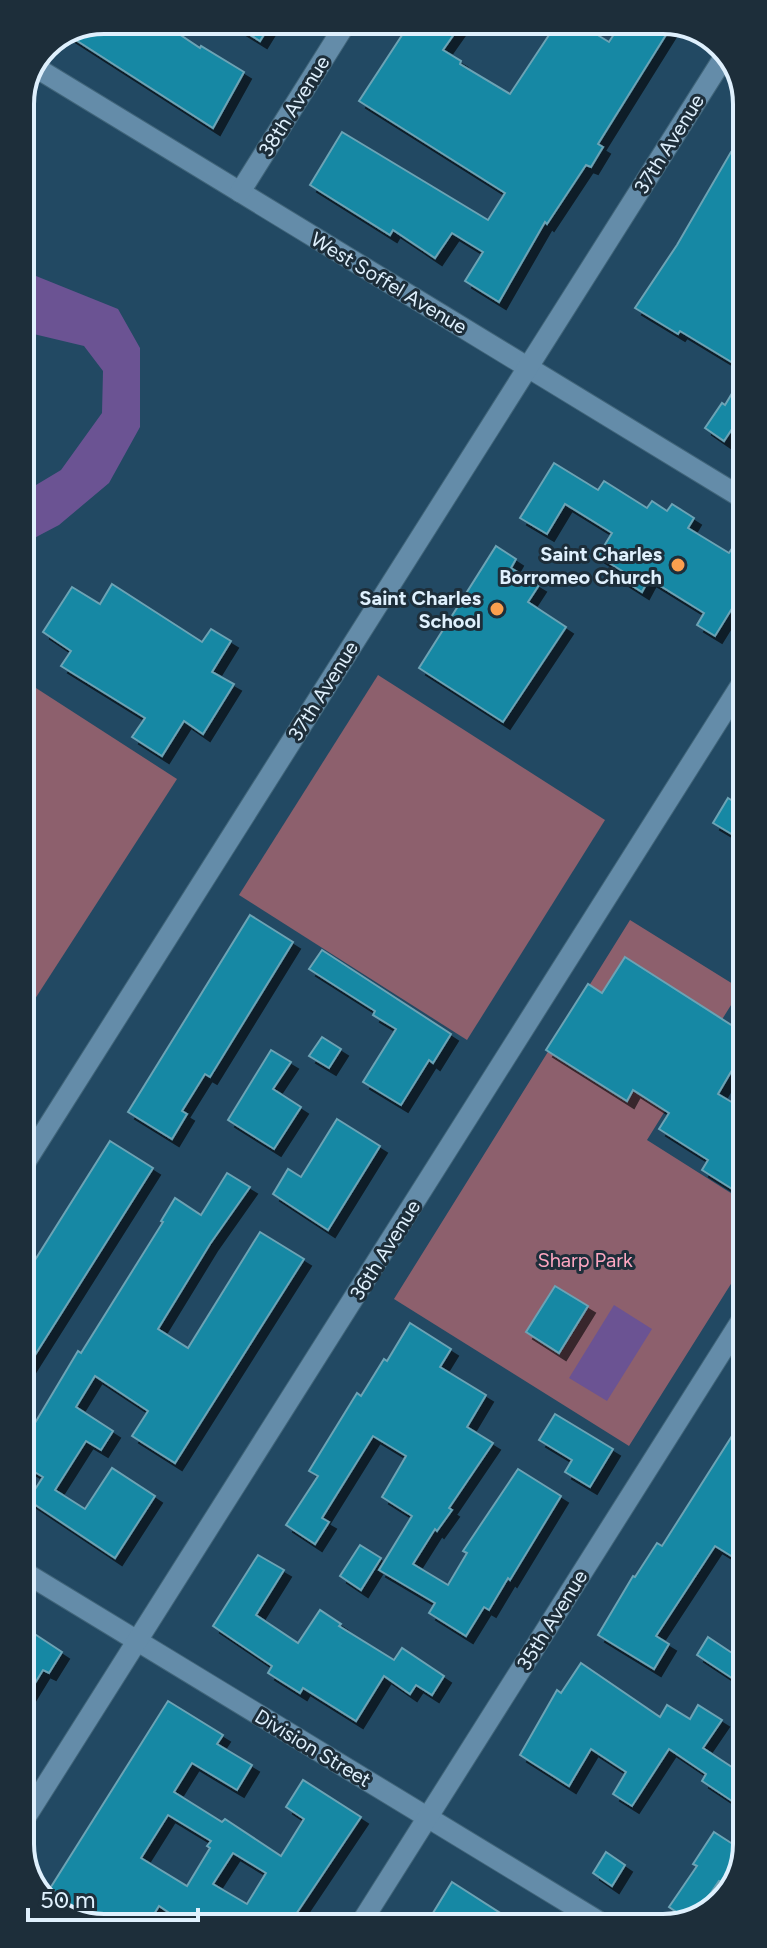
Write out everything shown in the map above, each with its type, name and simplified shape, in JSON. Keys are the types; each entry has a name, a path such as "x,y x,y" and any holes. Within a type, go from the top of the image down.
{"street":[{"name":"38th Avenue","path":"240,192 339,34"},
{"name":"37th Avenue","path":"34,1149 720,63"},
{"name":"West Soffel Avenue","path":"42,71 733,492"},
{"name":"36th Avenue","path":"34,1804 733,697"},
{"name":"35th Avenue","path":"367,1914 733,1334"},
{"name":"Division Street","path":"34,1578 586,1914"}],"green space":[{"path":"378,675 605,820 467,1040 239,895"},
{"path":"34,687 177,779 34,1000"},
{"name":"Sharp Park","path":"630,920 733,984 733,1002 647,1140 733,1194 733,1281 629,1446 394,1299"}],"shaded area":[{"path":"34,276 118,309 140,348 140,427 109,483 59,525 34,538 34,486 61,470 102,413 103,371 84,346 34,334"},
{"path":"614,1305 652,1329 607,1401 569,1378"}],"building":[{"path":"104,34 179,34 244,72 213,128 76,40"},
{"path":"249,34 264,34 260,41"},
{"path":"403,34 454,34 443,50 510,94 550,34 596,34 609,42 614,34 667,34 598,144 603,147 591,167 586,165 547,224 545,222 499,302 465,281 483,252 452,233 435,258 393,230 390,235 310,185 342,132 488,220 505,193 359,101"},
{"path":"733,153 733,363 635,308"},
{"path":"733,392 733,428 724,441 705,428 722,403 725,405"},
{"name":"Saint Charles Borromeo Church","path":"554,463 598,490 604,481 647,508 652,501 667,511 672,504 694,518 688,528 729,553 733,547 733,607 715,636 697,625 704,613 649,579 642,592 623,580 627,574 598,556 612,533 565,504 547,534 520,518"},
{"path":"496,546 516,559 511,568 539,585 528,602 566,627 503,722 419,668"},
{"path":"112,584 202,642 211,629 231,641 212,672 234,684 203,734 184,721 162,756 132,737 145,718 61,666 71,651 43,632 72,587 100,604"},
{"path":"728,798 733,801 733,835 713,823"},
{"path":"250,915 293,942 210,1077 205,1074 182,1111 187,1114 172,1139 128,1112"},
{"path":"322,950 451,1034 433,1063 429,1060 401,1105 363,1082 396,1029 373,1015 375,1011 309,969"},
{"path":"625,957 733,1026 733,1068 718,1094 733,1103 733,1189 702,1170 708,1160 659,1129 669,1113 633,1090 627,1101 546,1050 588,984 602,993"},
{"path":"322,1037 341,1049 329,1068 309,1056"},
{"path":"271,1050 291,1062 273,1089 301,1107 274,1149 228,1120"},
{"path":"337,1119 380,1146 328,1230 273,1194 288,1169 301,1177"},
{"path":"110,1141 153,1168 34,1357 34,1262"},
{"path":"227,1173 250,1187 210,1244 158,1329 188,1348 260,1232 304,1259 175,1463 132,1436 148,1411 95,1376 76,1407 113,1431 101,1450 86,1441 55,1490 85,1509 112,1468 155,1496 115,1558 34,1504 34,1491 43,1477 34,1472 34,1425 78,1351 81,1353 163,1222 175,1198 201,1215"},
{"path":"555,1286 588,1306 559,1353 526,1332"},
{"path":"410,1323 451,1349 440,1367 486,1395 467,1427 493,1443 449,1508 452,1510 437,1531 435,1529 413,1564 448,1585 467,1553 463,1551 518,1469 561,1496 510,1580 508,1578 489,1610 484,1607 466,1636 429,1613 435,1603 379,1570 412,1516 382,1497 406,1456 373,1436 322,1518 329,1522 315,1544 286,1525 318,1476 309,1471 357,1393 361,1396"},
{"path":"555,1414 613,1449 590,1487 565,1472 572,1460 539,1440"},
{"path":"733,1434 733,1557 715,1546 656,1636 669,1644 654,1669 598,1635 633,1576 657,1543 662,1546"},
{"path":"360,1545 381,1558 361,1590 340,1576"},
{"path":"258,1555 284,1570 256,1615 298,1643 320,1610 341,1624 339,1626 394,1660 402,1648 444,1676 432,1695 416,1685 410,1694 384,1676 356,1721 303,1688 300,1693 268,1673 272,1666 213,1626"},
{"path":"34,1634 62,1652 49,1673 43,1670 34,1685"},
{"path":"708,1637 733,1654 733,1679 697,1655"},
{"path":"581,1663 660,1717 667,1705 690,1719 698,1705 722,1720 703,1748 733,1768 733,1802 702,1781 706,1774 669,1749 632,1806 613,1794 626,1772 591,1749 569,1786 520,1755 557,1690 561,1693"},
{"path":"168,1701 223,1735 217,1744 252,1765 237,1790 192,1763 174,1792 222,1822 225,1819 281,1856 304,1819 286,1807 303,1780 361,1817 296,1914 171,1914 159,1906 154,1914 90,1913 61,1900 50,1889","holes":["168,1815 211,1841 207,1846 210,1848 187,1886 141,1858","233,1853 266,1873 247,1904 213,1884"]},
{"path":"714,1832 733,1844 732,1858 722,1882 719,1881 702,1902 676,1912 669,1907 697,1866 693,1864"},
{"path":"606,1852 625,1865 612,1886 593,1873"},
{"path":"452,1882 502,1914 432,1914"}],"place":[{"name":"Saint Charles Borromeo Church","path":"678,565"},
{"name":"Saint Charles School","path":"497,609"}]}
